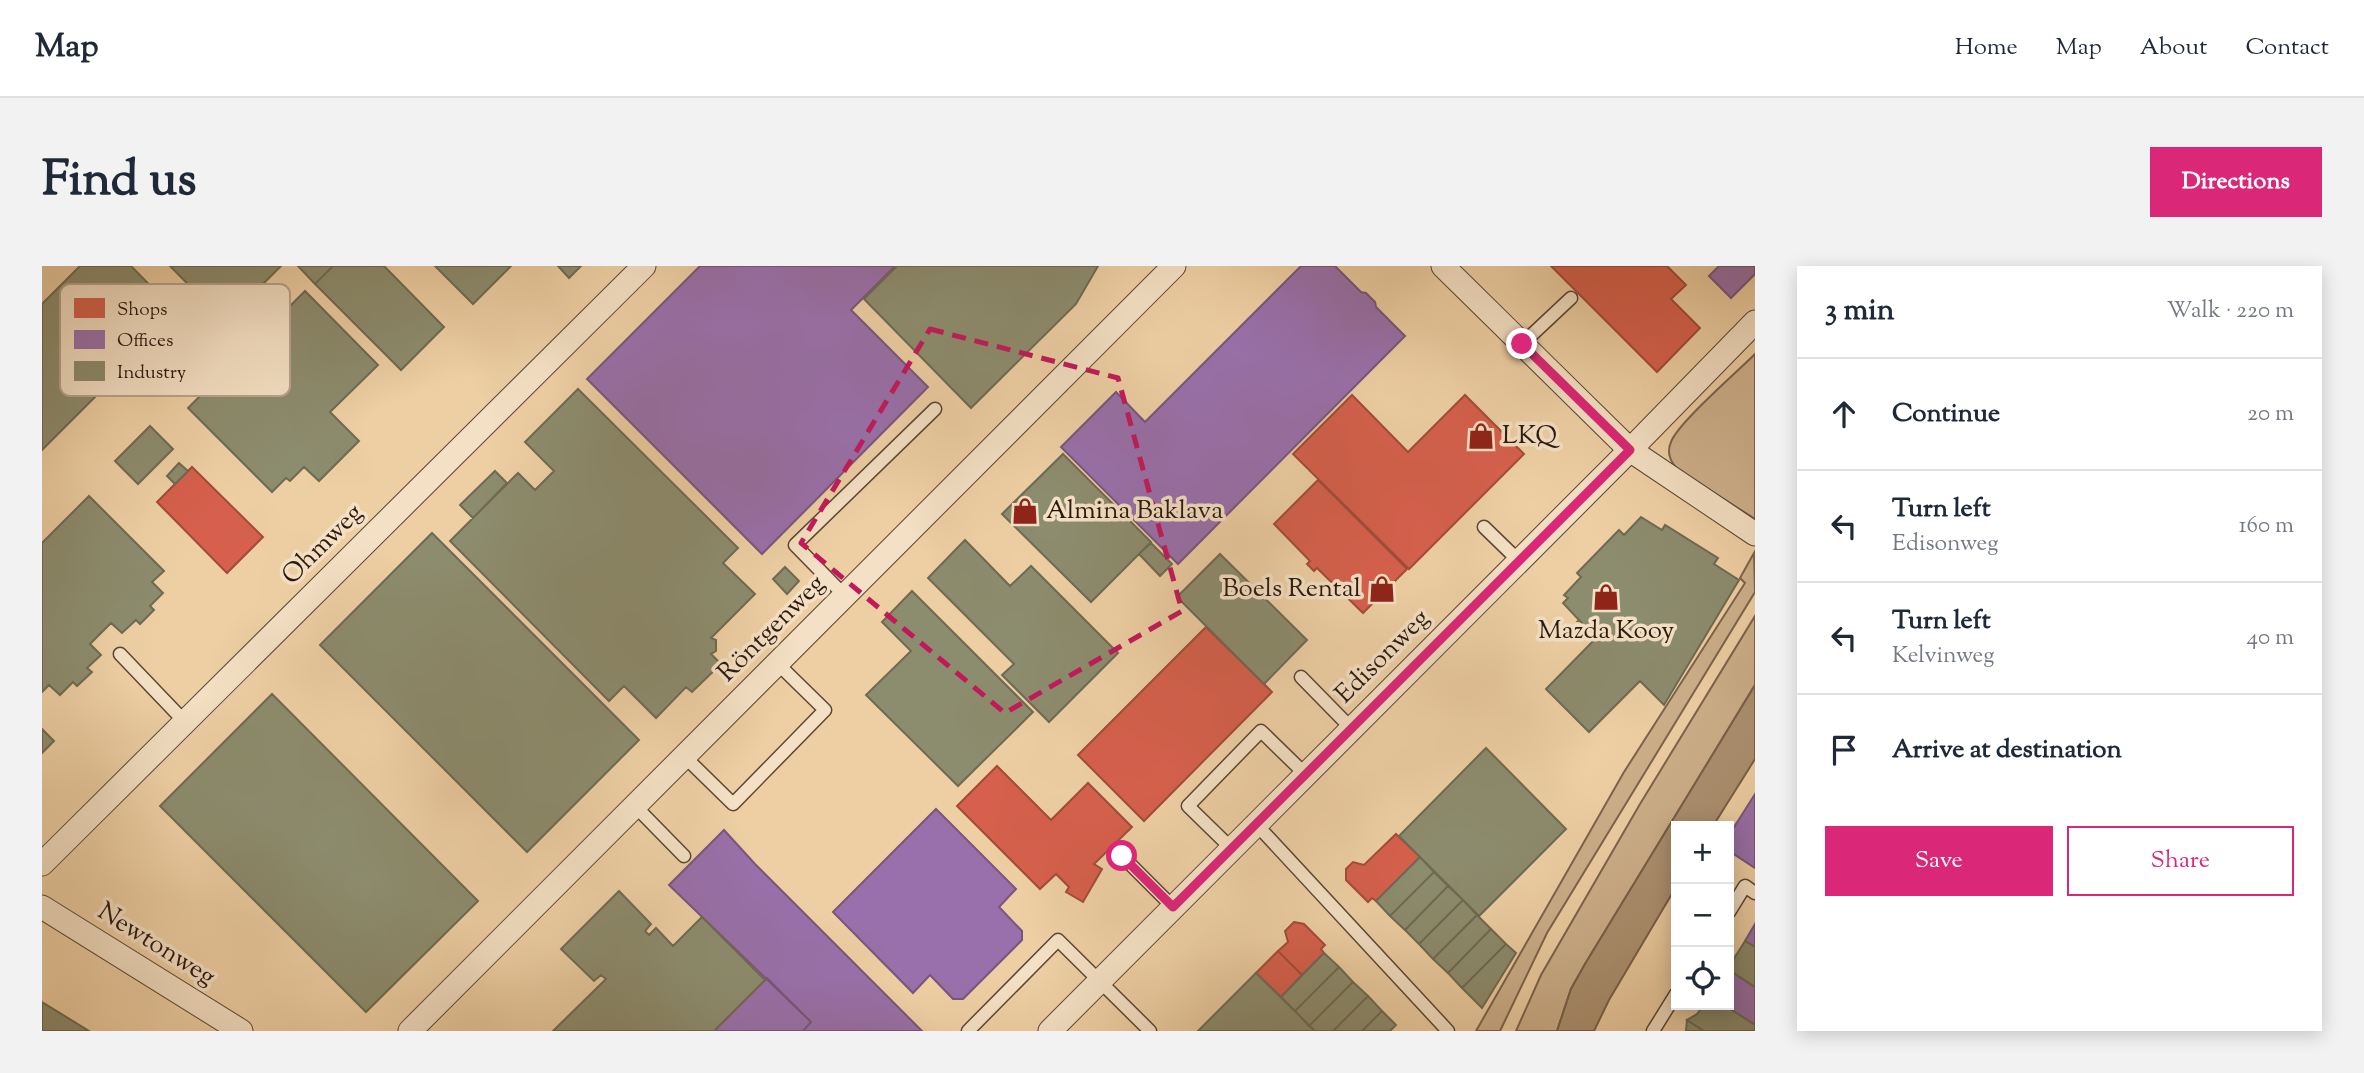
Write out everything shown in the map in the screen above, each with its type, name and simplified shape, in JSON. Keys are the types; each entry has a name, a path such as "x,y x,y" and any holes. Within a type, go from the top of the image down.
{"street":[{"name":"Ohmweg","path":"42,864 644,266"},
{"name":"Röntgenweg","path":"410,1031 1174,266"},
{"path":"1443,266 1630,450 1755,534"},
{"name":"Edisonweg","path":"1050,1031 1755,323"},
{"name":"Newtonweg","path":"42,907 241,1031"}],"lane":[{"path":"1522,344 1571,298"},
{"path":"845,596 795,545 935,408"},
{"path":"1485,527 1520,561"},
{"path":"120,654 186,722"},
{"path":"684,756 733,804 825,710 777,663"},
{"path":"1301,677 1351,728"},
{"path":"1231,848 1188,806 1261,731 1306,774"},
{"path":"635,806 684,856"},
{"path":"1256,824 1448,1031"},
{"path":"1122,856 1173,907"},
{"path":"1734,904 1745,886 1755,893"},
{"path":"968,1031 1058,940 1150,1031"},
{"path":"1653,1031 1671,1002"}],"highlighted area":[{"path":"930,329 1118,378 1182,611 1005,713 801,543"}],"shaded area":[{"path":"1755,354 1755,519 1680,471 1672,462 1669,450 1671,442 1685,423"},
{"path":"1754,553 1755,592 1547,933 1500,1031 1476,1031 1624,772 1745,583 1740,578"},
{"path":"1755,616 1755,685 1585,964 1571,989 1557,1031 1516,1031 1541,975 1640,804"},
{"path":"1755,685 1755,759 1716,821 1672,821"},
{"path":"1671,823 1671,895 1609,1000 1594,1031 1557,1031 1571,989"}],"building: Shops":[{"path":"1551,266 1667,266 1686,285 1671,299 1700,328 1657,372"},
{"path":"1352,395 1408,452 1465,395 1524,454 1409,569 1293,454"},
{"path":"192,467 263,537 227,573 157,502"},
{"path":"1318,480 1407,569 1363,613 1317,568 1314,571 1307,564 1310,561 1274,524"},
{"path":"1206,627 1272,692 1144,821 1078,755"},
{"path":"997,766 1051,820 1088,783 1132,827 1094,864 1102,869 1083,902 1066,892 1069,887 1056,874 1040,889 957,806"},
{"path":"1396,834 1420,857 1376,901 1372,898 1368,902 1346,880 1346,869 1353,862 1364,865"},
{"path":"1294,922 1304,924 1325,945 1321,949 1324,953 1302,975 1278,951 1288,942 1285,931"},
{"path":"1278,951 1302,975 1281,997 1256,973"}],"building: Offices":[{"path":"700,266 895,266 851,310 928,387 762,554 587,379"},
{"path":"1301,266 1335,266 1375,302 1376,307 1405,336 1178,564 1061,447 1116,392 1145,422"},
{"path":"1719,266 1755,266 1755,274 1731,298 1709,276"},
{"path":"1755,794 1755,868 1734,854 1734,827"},
{"path":"936,809 1016,889 999,907 1022,931 1022,940 963,999 953,999 930,975 913,993 833,912"},
{"path":"724,830 922,1031 803,1031 811,1022 669,885"},
{"path":"1755,924 1755,947 1745,941"},
{"path":"1734,973 1755,987 1755,1025 1732,1010 1734,1010"},
{"path":"767,978 811,1022 803,1031 714,1031"}],"building: Industry":[{"path":"80,266 131,266 149,284 62,284"},
{"path":"170,266 281,266 263,284 188,284"},
{"path":"298,266 333,266 315,284"},
{"path":"333,266 384,266 444,327 401,370 315,284"},
{"path":"435,266 511,266 473,304"},
{"path":"558,266 581,266 569,278"},
{"path":"897,266 1098,266 1076,304 971,408 864,299"},
{"path":"60,286 60,396 96,396 42,450 42,304"},
{"path":"305,291 378,365 330,412 359,441 319,481 304,467 290,481 286,478 272,492 188,408 200,396 290,396 290,306"},
{"path":"578,389 738,548 723,563 755,594 711,638 716,640 716,651 711,654 721,664 692,692 686,687 656,718 624,686 609,701 450,541 518,473 535,490 554,471 525,442"},
{"path":"150,426 173,449 138,484 115,461"},
{"path":"1063,454 1151,542 1091,602 1002,514"},
{"path":"179,463 188,471 175,484 167,476"},
{"path":"495,471 507,483 473,518 460,505"},
{"path":"89,496 164,571 152,582 163,593 150,606 154,610 140,624 136,620 122,633 111,623 90,644 101,655 87,668 92,672 77,686 73,682 60,695 49,685 42,692 42,543"},
{"path":"1641,517 1662,530 1665,525 1718,558 1714,564 1739,580 1664,705 1640,681 1589,732 1546,689 1602,632 1596,627 1591,632 1578,621 1563,603 1568,598 1564,595 1581,577 1577,573 1619,530 1624,535"},
{"path":"432,533 639,740 527,852 320,645"},
{"path":"965,540 1010,586 1031,566 1118,653 1049,722 1002,675 1014,664 928,578"},
{"path":"1151,543 1172,564 1160,576 1139,554"},
{"path":"1220,554 1307,640 1264,684 1177,597"},
{"path":"785,567 799,581 787,594 773,579"},
{"path":"912,591 1033,712 958,786 866,695 911,651 882,622"},
{"path":"272,694 478,901 366,1012 160,806"},
{"path":"42,729 54,741 42,753"},
{"path":"1486,748 1566,829 1479,916 1399,836"},
{"path":"1420,857 1434,872 1390,916 1376,901"},
{"path":"1434,872 1448,886 1405,930 1390,916"},
{"path":"1448,886 1463,900 1419,944 1405,930"},
{"path":"619,891 651,924 645,931 649,935 656,928 673,946 702,917 765,980 714,1031 553,1031 606,979 601,975 594,981 561,949"},
{"path":"1463,900 1477,915 1433,959 1419,944"},
{"path":"1477,915 1491,929 1448,973 1433,959"},
{"path":"1491,929 1506,944 1462,988 1448,973"},
{"path":"1745,941 1755,947 1755,987 1734,973 1734,958"},
{"path":"1506,944 1516,953 1482,1008 1462,988"},
{"path":"1324,953 1339,967 1295,1011 1281,997"},
{"path":"1339,967 1353,982 1309,1026 1295,1011"},
{"path":"1256,973 1315,1031 1198,1031"},
{"path":"1353,982 1368,996 1333,1031 1315,1031 1309,1026"},
{"path":"1368,996 1382,1011 1362,1031 1333,1031"},
{"path":"42,1002 89,1031 42,1031"},
{"path":"1700,1010 1732,1010 1755,1025 1755,1031 1704,1031 1687,1020"},
{"path":"1382,1011 1396,1025 1390,1031 1362,1031"},
{"path":"1687,1020 1704,1031 1686,1031"}],"place":[{"name":"LKQ","path":"1481,436"},
{"name":"Almina Baklava","path":"1025,511"},
{"name":"Boels Rental","path":"1382,589"},
{"name":"Mazda Kooy","path":"1606,597"}],"route":[{"path":"1122,856 1173,907 1630,450 1522,344"}]}
